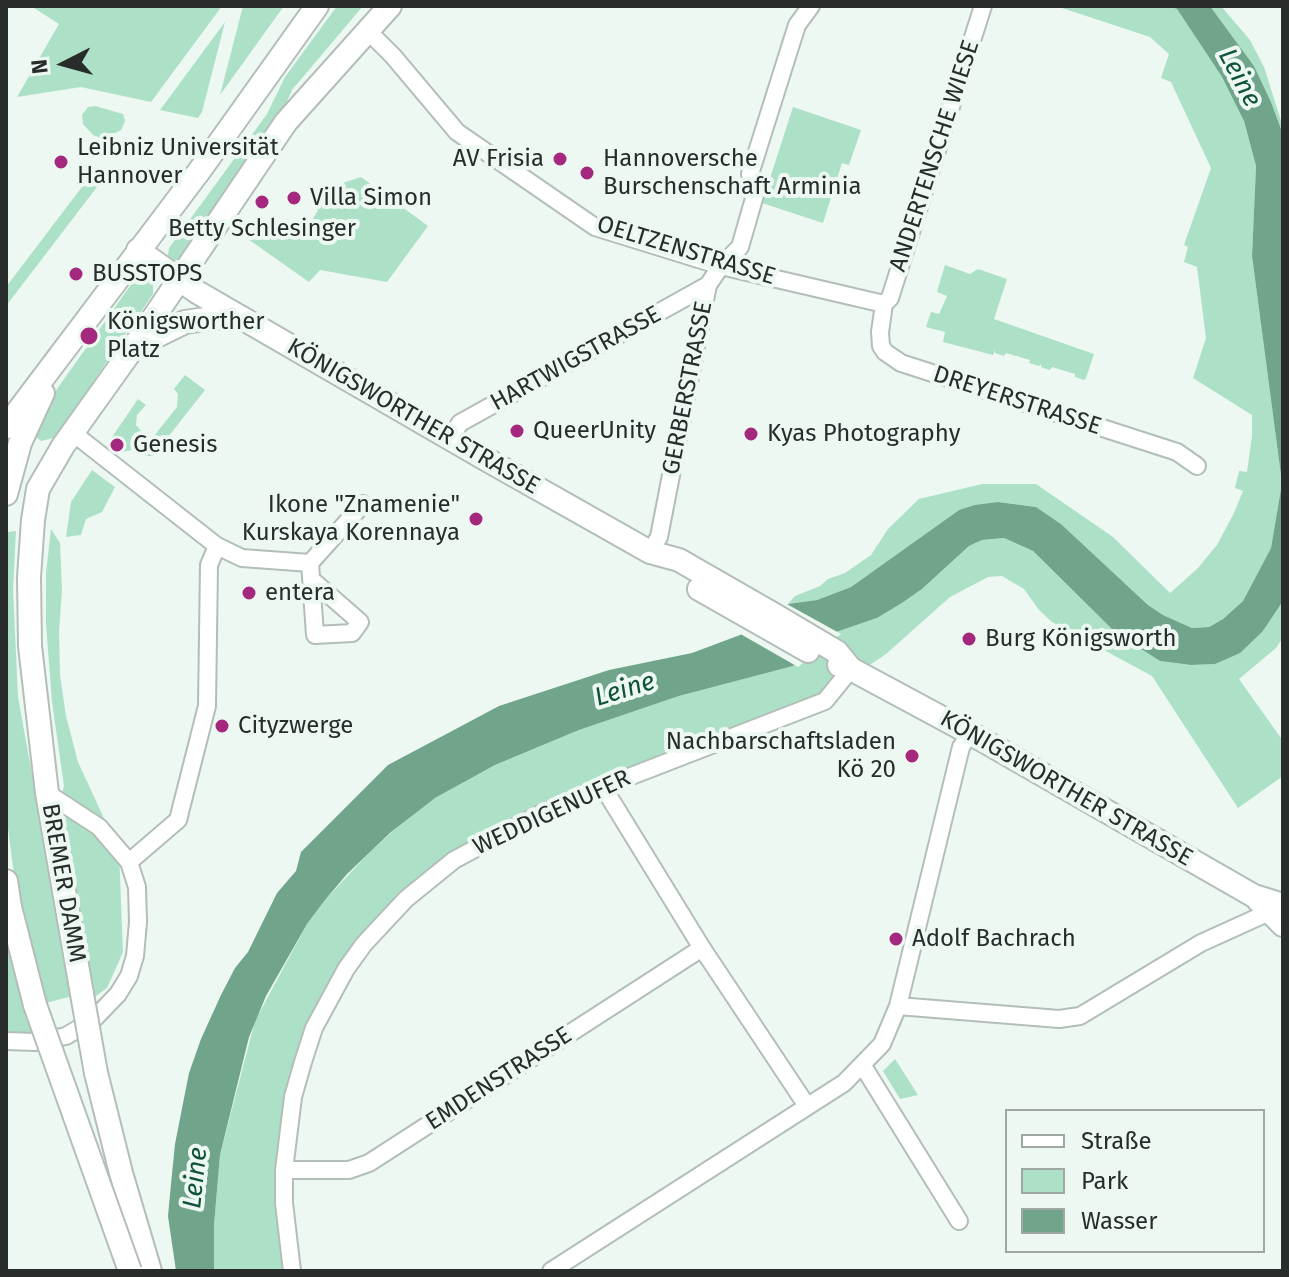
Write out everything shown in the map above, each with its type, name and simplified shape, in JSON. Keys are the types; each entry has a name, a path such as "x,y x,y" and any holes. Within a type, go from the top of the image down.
{"main road":[{"path":"12,459 68,342 200,170 317,6"},
{"path":"12,459 38,489 68,439 286,122 390,6"},
{"name":"KÖNIGSWORTHER STRASSE","path":"138,250 179,280 243,318 650,552 671,573 763,617 823,652 829,663 851,669 970,733 1275,909"},
{"path":"133,348 185,322 243,318"},
{"path":"12,459 68,439"},
{"name":"BREMER DAMM","path":"38,489 29,577 30,646 47,793 103,1102 150,1271"},
{"path":"6,881 35,1005 130,1271"},
{"path":"1275,909 1283,891"}],"street":[{"name":"GERBERSTRASSE","path":"650,552 659,537 708,285 740,247 755,195 750,174 797,25 811,6"},
{"name":"ANDERTENSCHE WIESE","path":"884,304 890,298 983,6"},
{"name":"OELTZENSTRASSE","path":"367,30 457,132 595,227 721,266 884,304"},
{"name":"HARTWIGSTRASSE","path":"450,439 460,423 708,285"},
{"name":"DREYERSTRASSE","path":"884,304 881,346 901,363 1177,452 1197,466"},
{"path":"68,439 217,546 242,558 311,571 363,504"},
{"path":"129,862 178,820 207,706 209,565 217,546"},
{"name":"WEDDIGENUFER","path":"292,1271 284,1203 284,1170 293,1097 314,1028 364,944 406,899 454,860 536,816 603,787 825,701 851,669"},
{"path":"551,1271 844,1083 882,1044 898,1006 961,747 970,733"},
{"path":"603,787 702,948 807,1106"},
{"path":"6,1041 35,1042 66,1036 93,1020 118,994 129,976 135,956 137,887 129,862 99,827 47,793"},
{"path":"898,1006 1059,1019 1080,1016 1188,950 1275,909"},
{"name":"EMDENSTRASSE","path":"284,1170 349,1170 369,1163 702,948"},
{"path":"863,1066 959,1221"}],"green space":[{"path":"31,6 222,6 151,102 81,87 17,97 59,24"},
{"path":"243,6 284,6 220,95"},
{"path":"337,6 363,6 292,90 283,110 175,263 171,264 167,261 169,248 267,114 285,77"},
{"path":"1056,6 1168,6 1177,9 1222,77 1244,121 1256,166 1252,256 1282,483 1271,548 1243,601 1209,627 1192,628 1148,605 1061,524 1036,507 998,502 959,510 851,587 817,600 788,604 795,596 845,573 871,555 888,529 919,499 982,484 1036,484 1113,537 1170,593 1197,569 1217,545 1234,513 1243,491 1235,488 1239,471 1247,472 1252,415 1193,378 1206,338 1197,267 1184,262 1188,247 1184,245 1211,168 1171,82 1161,78 1169,54 1150,37"},
{"path":"1210,6 1221,6 1250,40 1264,67 1283,127 1283,166 1281,129 1271,102 1254,66"},
{"path":"225,22 198,118 160,110"},
{"path":"88,107 123,114 125,121 121,130 104,139 93,135 83,124 82,115"},
{"path":"793,107 861,130 849,165 842,163 823,223 762,203"},
{"path":"91,175 100,183 6,306 6,287"},
{"name":"Leibniz Universität Hannover","path":"361,177 428,226 387,282 320,270 309,282 248,239 254,229 265,236 269,230 280,237 282,233 293,239 298,231 304,234 318,210 312,205 321,190"},
{"path":"945,265 970,274 978,269 1007,279 994,319 1094,354 1086,378 1084,380 1052,367 1050,370 1006,353 1004,356 995,353 995,350 993,355 943,342 945,332 926,327 931,312 939,314 947,296 937,292"},
{"path":"144,276 153,283 153,294 58,433 41,441 36,437 35,429 57,389 135,279"},
{"path":"185,375 205,390 153,456 148,456 142,451 177,407 178,394 174,389"},
{"path":"138,399 146,405 137,415 136,425 145,435 132,450 117,453 112,449 110,440"},
{"path":"92,470 115,487 102,512 86,519 81,535 66,537 71,502"},
{"path":"51,529 60,543 60,675 66,716 78,762 119,851 123,952 107,988 92,999 57,811 64,786 52,702 46,624 46,573"},
{"path":"16,531 13,589 18,697 72,996 46,1003 15,882 6,813 6,548 8,532"},
{"path":"1004,538 1033,551 1116,633 1160,661 1215,664 1263,631 1283,601 1283,638 1276,648 1239,679 1283,741 1283,776 1238,808 1152,676 1052,622 1024,589 1002,576 988,577 950,597 886,654 830,692 569,795 406,899 330,997 287,1137 292,1271 214,1271 220,1155 255,1021 307,924 325,900 411,814 495,765 579,730 679,696 793,666 836,632 877,618 902,603 969,546 982,540"},
{"path":"6,939 24,1008 35,1042 6,1041"},
{"path":"895,1059 918,1095 900,1099 883,1071"}],"water":[{"name":"Leine","path":"1168,6 1210,6 1254,66 1281,129 1283,601 1263,631 1240,653 1215,664 1160,661 1116,633 1033,551 1004,538 982,540 969,546 902,603 877,618 836,632 793,666 679,696 579,730 495,765 435,798 391,832 347,874 307,924 266,996 249,1037 220,1155 214,1271 176,1271 168,1216 175,1144 189,1073 201,1039 235,968 248,952 277,893 296,871 301,852 388,765 499,706 609,670 692,653 740,635 788,604 817,600 851,587 959,510 975,505 998,502 1036,507 1061,524 1148,605 1192,628 1209,627 1243,601 1271,548 1282,483 1252,256 1256,166 1244,121 1222,77 1177,9"}],"pier":[{"path":"785,603 841,634 798,667 737,632"}],"place":[{"name":"AV Frisia","path":"560,159"},
{"name":"Leibniz Universität Hannover","path":"61,162"},
{"name":"Hannoversche Burschenschaft Arminia","path":"587,173"},
{"name":"Villa Simon","path":"294,198"},
{"name":"Betty Schlesinger","path":"262,202"},
{"name":"BUSSTOPS","path":"76,274"},
{"name":"Königsworther Platz","path":"89,336"},
{"name":"QueerUnity","path":"517,431"},
{"name":"Kyas Photography","path":"751,434"},
{"name":"Genesis","path":"117,445"},
{"name":"Ikone \"Znamenie\" Kurskaya Korennaya","path":"476,519"},
{"name":"entera","path":"249,593"},
{"name":"Burg Königsworth","path":"969,639"},
{"name":"Cityzwerge","path":"222,726"},
{"name":"Nachbarschaftsladen Kö 20","path":"912,756"},
{"name":"Adolf Bachrach","path":"896,939"}]}
